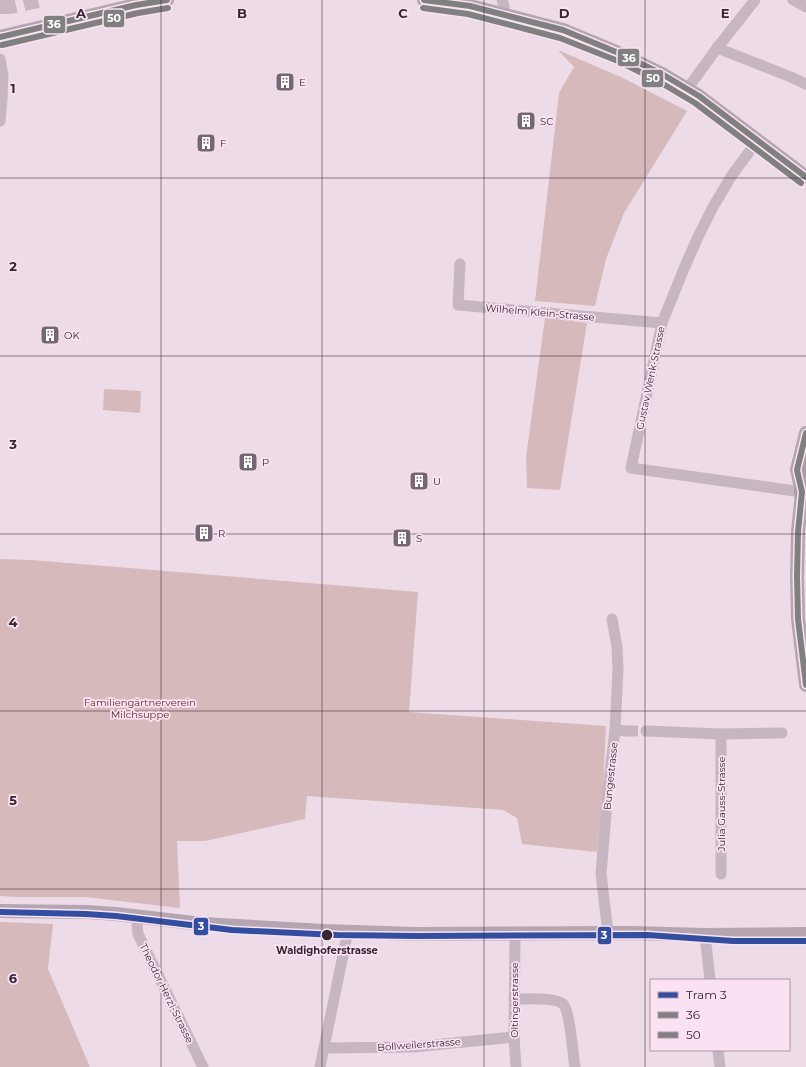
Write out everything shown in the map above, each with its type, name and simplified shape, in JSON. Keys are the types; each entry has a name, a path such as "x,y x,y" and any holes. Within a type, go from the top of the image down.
{"highway":[{"path":"805,486 806,465"}],"main road":[{"path":"0,37 136,5 167,0"},
{"path":"424,0 470,6 563,30 621,54 688,88 806,177"},
{"path":"806,433 798,470 805,486 798,532 797,577 798,619 806,685"},
{"path":"0,910 86,912 202,924 415,934 806,934"}],"street":[{"path":"502,0 504,6 503,14"},
{"path":"688,88 755,0"},
{"path":"793,0 806,7"},
{"path":"717,48 806,84"},
{"path":"0,59 3,76 0,120"},
{"name":"Gustav Wenk-Strasse","path":"758,140 732,175 713,207 691,252 662,323 631,468 805,486"},
{"name":"Wilhelm Klein-Strasse","path":"460,264 458,305 662,323"},
{"name":"Bungestrasse","path":"608,934 601,874 608,789 615,730 618,669 618,647 612,619"},
{"path":"615,730 627,731"},
{"path":"646,732 721,734 782,733"},
{"name":"Julia Gauss-Strasse","path":"721,734 721,874"},
{"name":"Theodor Herzl-Strasse","path":"139,917 137,926 138,934 203,1067"},
{"path":"320,1067 348,931"},
{"name":"Oltingerstrasse","path":"515,934 514,1037 516,1067"},
{"path":"705,935 710,979"},
{"path":"514,999 554,999 563,1004 568,1012 575,1067"},
{"name":"Bollweilerstrasse","path":"324,1048 414,1046 514,1037"},
{"path":"718,1051 720,1067"}],"green space":[{"path":"558,50 623,78 687,111 624,213 606,259 595,306 535,301 559,93 574,67"},
{"path":"545,318 587,323 560,490 527,488 526,457"},
{"path":"104,389 141,391 140,413 103,410"},
{"name":"Familiengärtnerverein Milchsuppe","path":"0,559 32,560 418,592 409,712 606,726 603,788 597,852 522,844 517,818 503,810 307,796 305,819 205,841 177,841 180,908 85,897 0,896"},
{"path":"0,922 53,924 48,969 90,1067 0,1067"}],"tunnel":[{"path":"0,6 11,6 38,0"},
{"path":"627,731 646,731"}],"tram line":[{"name":"3","path":"0,912 116,916 232,930 337,935 647,935 733,941 806,941"}],"transit line":[{"name":"36","path":"0,37 136,5 167,0"},
{"name":"36","path":"424,0 470,6 563,30 621,54 662,74 699,96 806,177"},
{"name":"50","path":"2,45 138,13 168,8"},
{"name":"50","path":"423,8 468,14 560,38 618,61 658,81 695,103 801,183"},
{"name":"36","path":"806,433 797,470 802,492 798,532 798,619 806,685"}],"place":[{"name":"E","path":"285,82"},
{"name":"SC","path":"526,121"},
{"name":"F","path":"206,143"},
{"name":"OK","path":"50,335"},
{"name":"P","path":"248,462"},
{"name":"U","path":"419,481"},
{"name":"R","path":"204,533"},
{"name":"S","path":"402,538"},
{"name":"Waldighoferstrasse","path":"327,935"}]}
